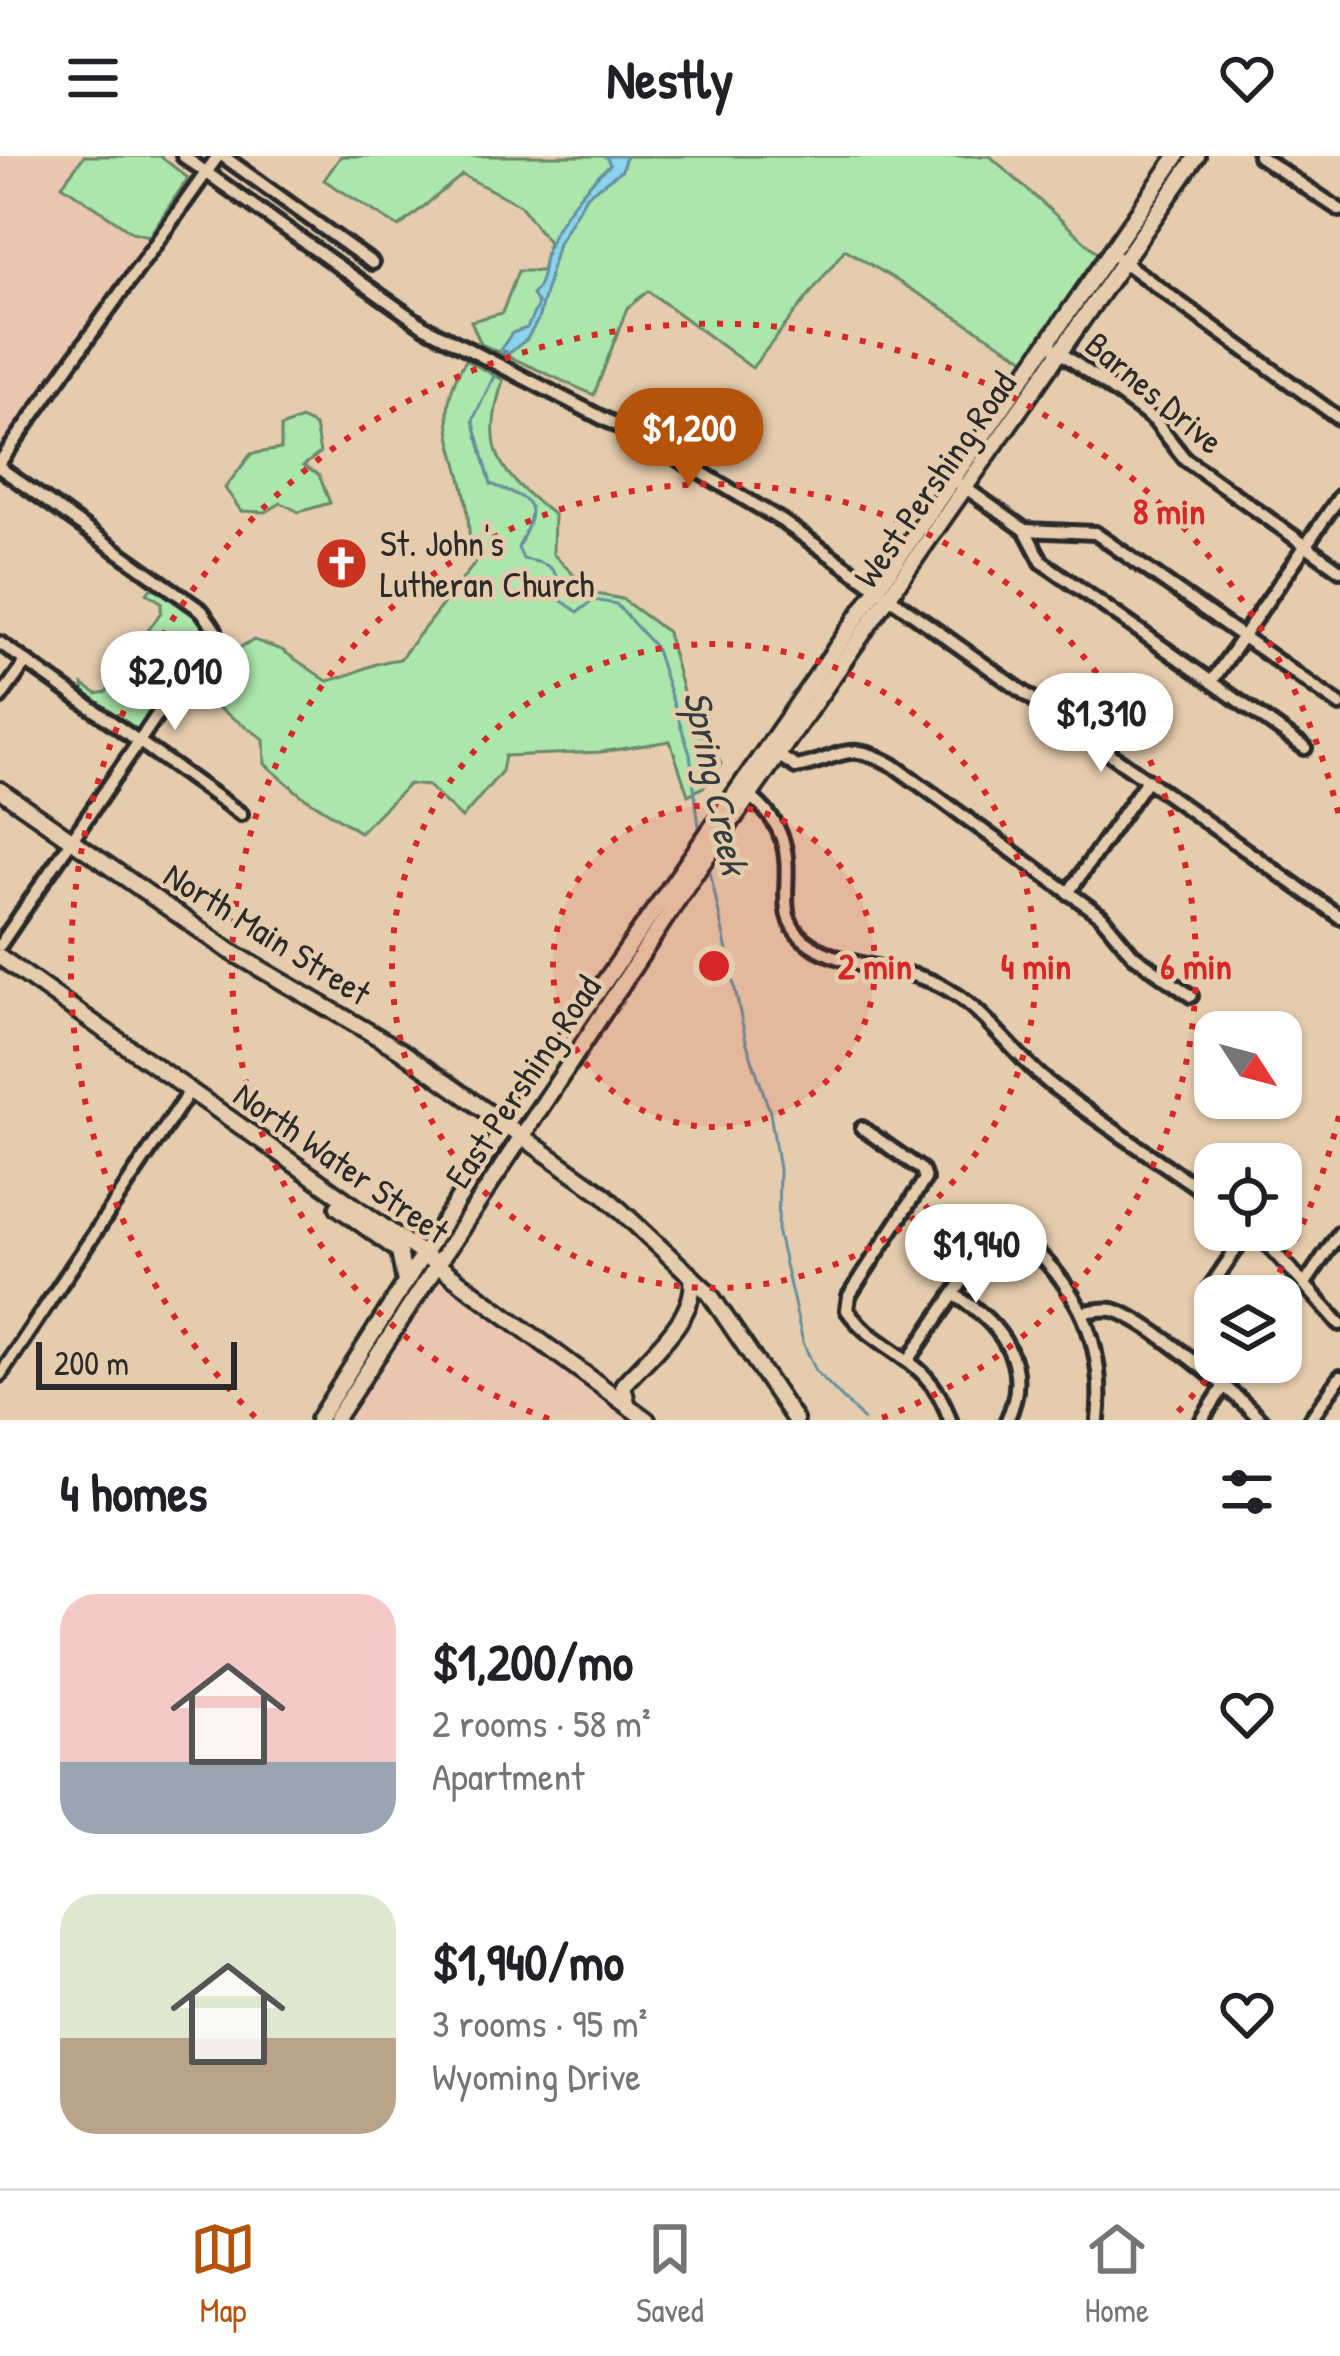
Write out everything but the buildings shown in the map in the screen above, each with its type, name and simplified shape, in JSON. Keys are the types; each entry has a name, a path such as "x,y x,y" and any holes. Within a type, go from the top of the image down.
{"main road":[{"name":"West Pershing Road","path":"958,483 999,436 1177,156"},
{"name":"West Pershing Road","path":"1116,256 1196,156"},
{"name":"West Pershing Road","path":"721,837 745,792 958,483 1029,370 1054,347"},
{"path":"999,436 1029,382 1029,370"},
{"name":"North Main Street","path":"0,790 230,951 400,1050 604,1193 691,1274 727,1318 795,1420"},
{"name":"West Pershing Road","path":"318,1420 506,1124 718,818 745,792"},
{"name":"East Pershing Road","path":"335,1420 721,837"},
{"name":"North Water Street","path":"0,957 422,1253 647,1420"},
{"path":"472,1100 504,1105 529,1092"},
{"path":"536,1113 537,1132 549,1154"},
{"path":"489,1184 506,1124"},
{"path":"275,1154 283,1168 399,1251 405,1263 404,1281"},
{"path":"629,1408 622,1391 679,1318 693,1294 691,1274"},
{"path":"413,1298 441,1281 464,1284"},
{"path":"679,1318 699,1306 727,1318"},
{"path":"592,1380 632,1375"}],"street":[{"path":"183,156 381,298 461,346 696,467 884,592 1340,916"},
{"path":"0,945 215,630 209,618 0,465 220,156 372,263"},
{"path":"1259,156 1340,210"},
{"path":"1116,256 1340,419"},
{"name":"Barnes Drive","path":"1054,347 1154,420 1185,459 1340,570"},
{"path":"958,483 1024,530 1042,562 1305,748"},
{"path":"1212,682 1340,496"},
{"path":"1024,530 1095,532 1340,705"},
{"path":"0,643 241,814"},
{"path":"0,698 26,662"},
{"path":"773,752 796,767 843,749 870,752 1100,916 1141,961 1191,996"},
{"path":"1068,893 1147,780"},
{"path":"745,792 770,813 784,836 788,915 800,937 828,952 946,987 1048,1083 1194,1185"},
{"path":"0,1375 189,1092"},
{"path":"862,1128 922,1170 925,1179 849,1296 847,1310 910,1358 933,1384 950,1420"},
{"path":"910,1358 1001,1225 1061,1274 1084,1312 1102,1388 1098,1420"},
{"path":"1304,1285 1340,1232"},
{"path":"1272,1251 1340,1324"},
{"path":"955,1295 984,1313 1007,1341 1018,1368 1017,1399 1007,1420"},
{"path":"1084,1312 1110,1309 1129,1317 1224,1386 1261,1420"},
{"path":"1310,1420 1340,1377"},
{"path":"1202,1420 1224,1386"}],"shaded area":[{"path":"0,156 160,156 188,178 0,445"},
{"path":"437,1269 643,1420 338,1420"}],"green space":[{"path":"84,156 160,156 188,178 149,236 132,232 62,185"},
{"path":"341,156 990,156 1100,255 1027,360 845,249 752,368 648,291 627,308 594,395 481,344 471,321 502,313 518,271 542,271 548,242 520,205 462,175 399,227 324,180"},
{"path":"466,360 503,380 494,425 499,458 519,486 554,515 553,554 592,593 622,599 667,632 694,733 710,738 721,764 705,786 688,795 670,741 602,752 505,756 502,771 462,818 428,786 409,784 360,832 301,795 265,764 264,739 208,701 222,664 254,640 282,650 327,681 400,659 476,562 448,416 455,380"},
{"path":"301,419 315,426 320,453 303,466 319,475 330,503 299,512 281,503 266,512 241,511 225,488 251,454 281,449 281,427"},
{"path":"162,589 207,622 209,635 139,733 84,696 83,685 97,694 106,692 161,612 161,602 147,593"}],"water":[{"path":"606,156 626,156 622,170 586,196 558,243 538,320 527,339 508,354 501,349 512,333 527,328 538,304 532,295 550,241 576,200 610,165"}],"waterway":[{"name":"Spring Creek","path":"506,351 473,420 491,484 530,505 518,548 523,559 552,569 559,599 578,612 594,600 616,604 655,647 690,754 700,835"},
{"name":"Spring Creek","path":"708,862 746,1041 770,1112 779,1169 778,1234 803,1342 816,1371 864,1420"}],"place":[{"name":"St. John's Lutheran Church","path":"341,563"}]}
